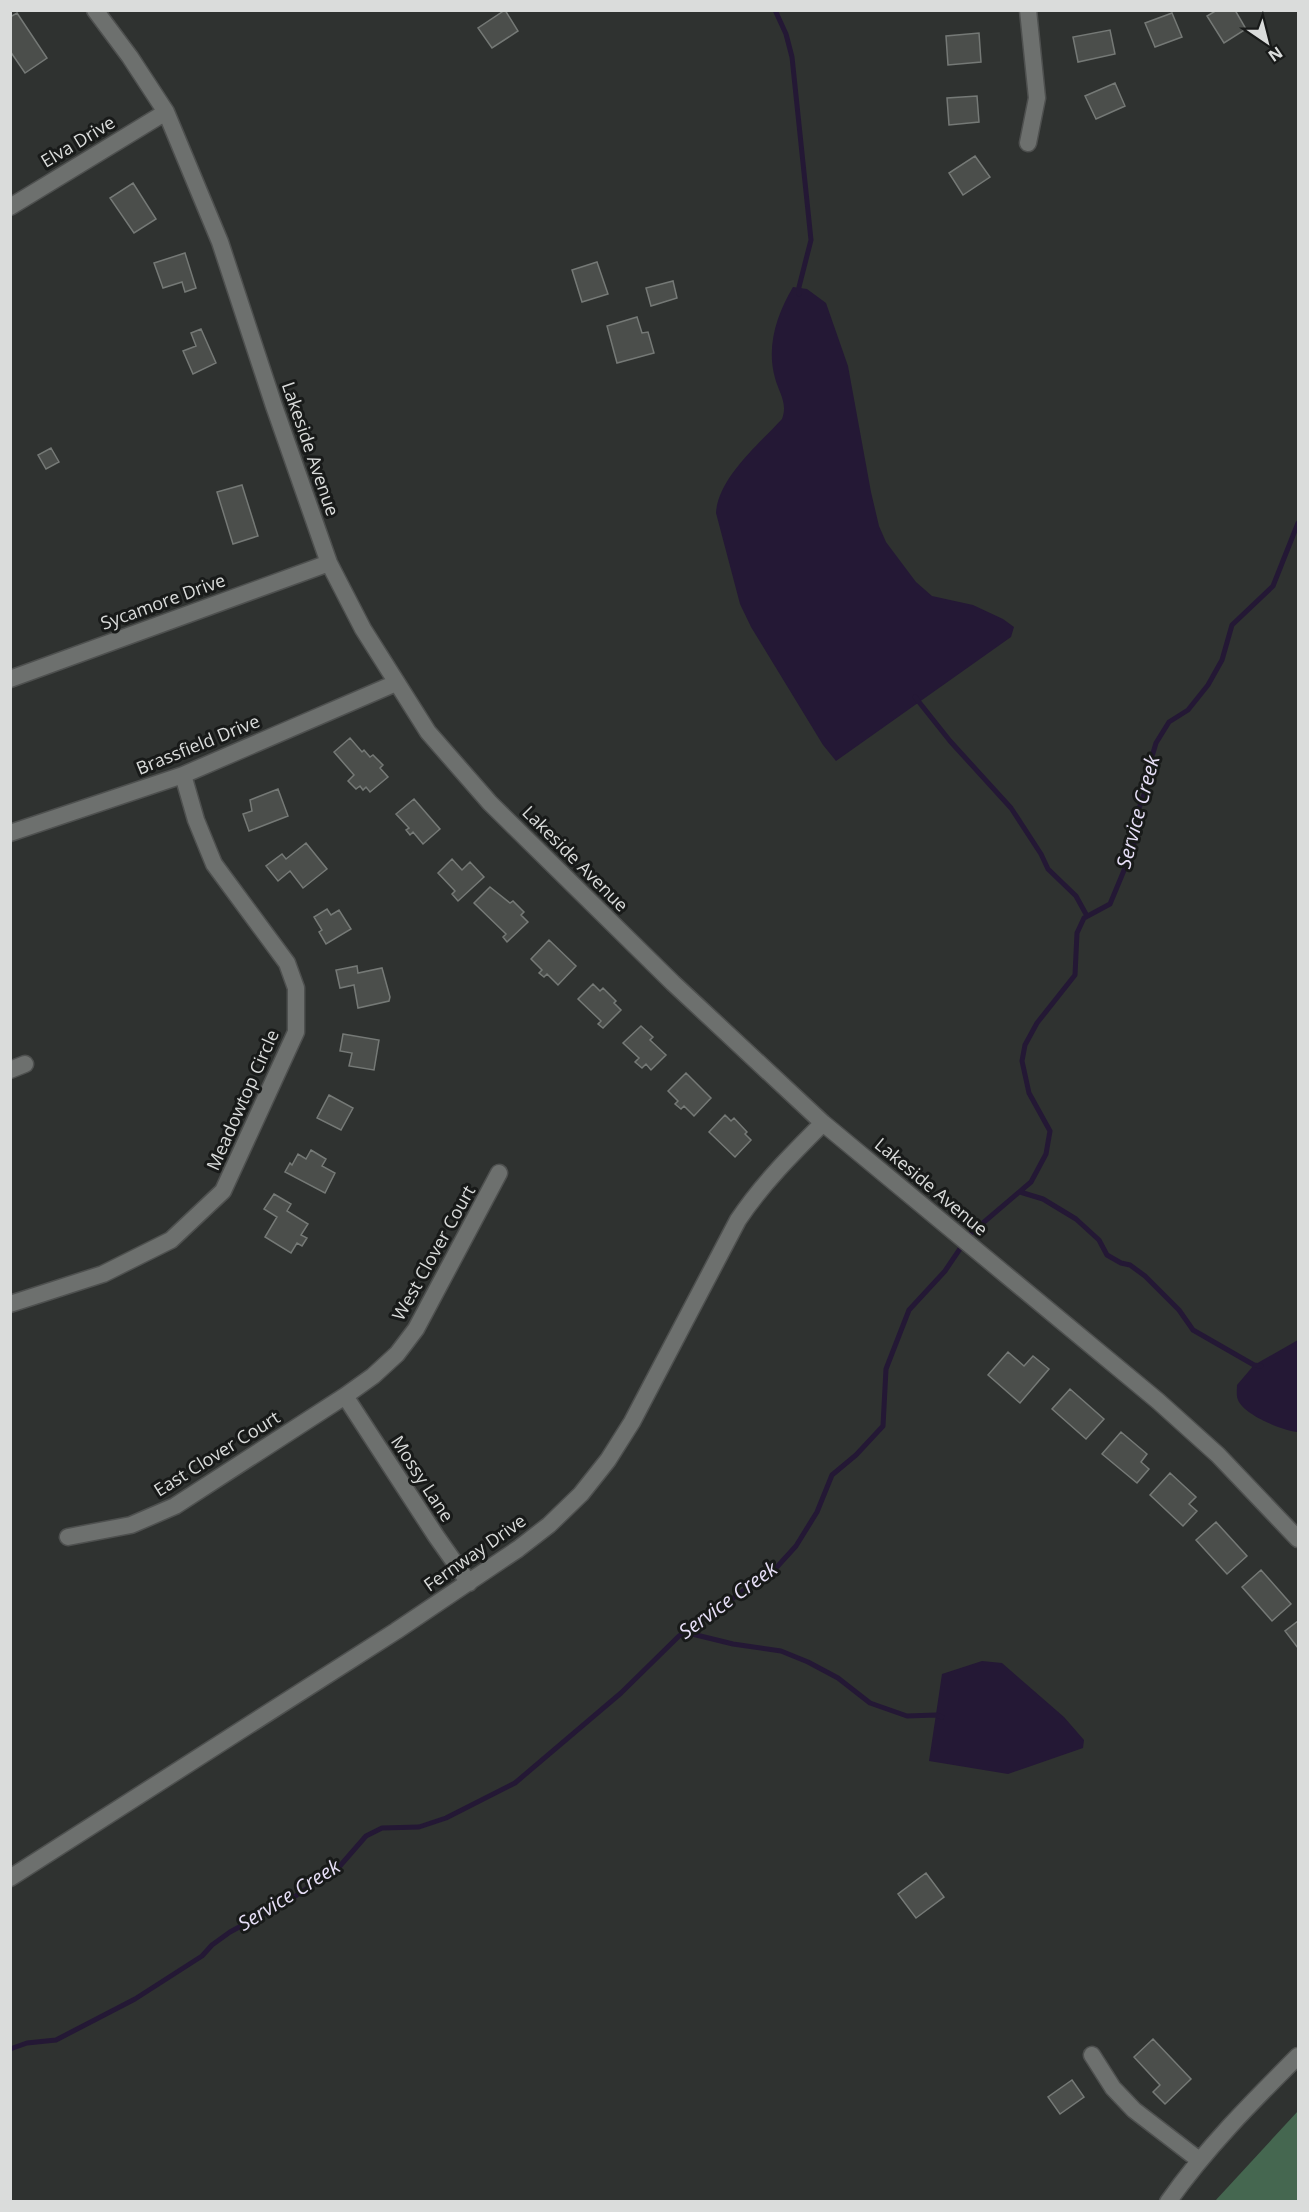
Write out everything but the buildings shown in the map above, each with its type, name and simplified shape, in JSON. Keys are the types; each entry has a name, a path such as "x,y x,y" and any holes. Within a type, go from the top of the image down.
{"street":[{"name":"Lakeside Avenue","path":"95,10 130,57 166,112 220,242 329,563 363,629 428,732 490,802 682,991 823,1123 1158,1401 1218,1455 1299,1539"},
{"path":"1028,10 1037,98 1028,144"},
{"name":"Elva Drive","path":"10,207 166,112"},
{"name":"Sycamore Drive","path":"10,679 329,563"},
{"name":"Brassfield Drive","path":"10,833 183,775 396,683"},
{"name":"Meadowtop Circle","path":"10,1304 103,1274 171,1240 224,1191 296,1032 296,988 287,963 214,864 196,820 183,775"},
{"name":"Fernway Drive","path":"10,1878 469,1583 549,1525 581,1494 608,1460 632,1422 738,1220 773,1173 823,1123"},
{"name":"West Clover Court","path":"345,1396 373,1376 397,1354 416,1329 499,1173"},
{"name":"Mossy Lane","path":"345,1396 469,1583"},
{"name":"East Clover Court","path":"68,1537 131,1526 175,1506 345,1396"},
{"path":"1092,2055 1113,2088 1134,2110 1199,2160"},
{"path":"1168,2202 1199,2160 1249,2104 1299,2056"}],"green space":[{"path":"1298,2111 1298,2201 1215,2201"}],"shaded area":[{"path":"793,287 807,289 826,303 848,366 871,492 879,526 886,542 916,582 932,596 973,605 1003,619 1014,627 1011,637 836,761 823,745 751,627 740,604 716,513 718,500 732,474 782,419 784,408 773,366 773,342 782,308"},
{"path":"1298,1340 1298,1432 1274,1425 1248,1411 1237,1398 1237,1385 1254,1365"},
{"path":"982,1661 1002,1663 1064,1717 1084,1740 1083,1748 1008,1774 929,1761 942,1674"}],"waterway":[{"path":"775,10 786,34 792,57 811,240 799,294"},
{"name":"Service Creek","path":"10,2049 27,2043 56,2040 135,1999 202,1956 212,1945 230,1932 291,1899 339,1867 366,1836 382,1828 419,1827 446,1818 515,1783 621,1693 679,1636 776,1568 796,1546 817,1512 832,1475 856,1455 883,1426 886,1369 909,1310 945,1271 970,1234 1031,1182 1046,1154 1050,1131 1029,1093 1022,1061 1025,1045 1037,1023 1075,975 1077,933 1084,918 1110,904 1134,844 1134,822 1146,789 1148,770 1156,743 1169,722 1188,710 1208,685 1222,660 1232,625 1273,586 1298,523"},
{"path":"915,697 950,741 1011,808 1048,869 1076,896 1087,916"},
{"path":"1020,1192 1043,1199 1076,1219 1099,1240 1107,1255 1130,1265 1145,1276 1179,1310 1193,1330 1254,1365 1261,1366"},
{"path":"684,1632 733,1644 781,1651 838,1678 870,1703 907,1716 936,1715 942,1717"}]}
